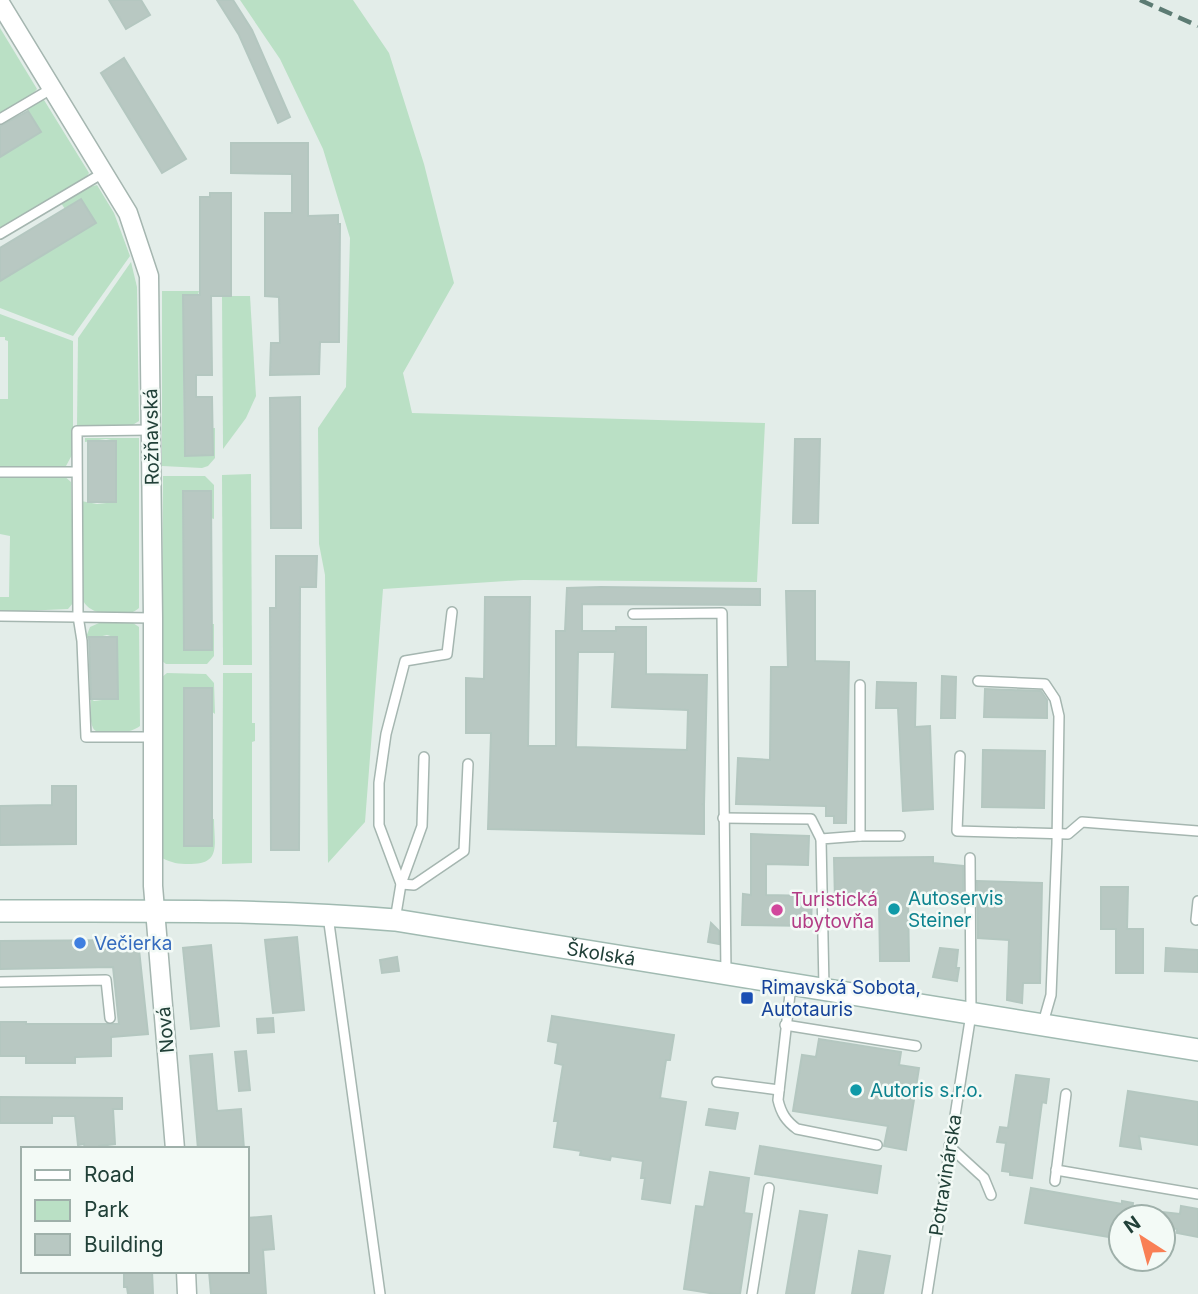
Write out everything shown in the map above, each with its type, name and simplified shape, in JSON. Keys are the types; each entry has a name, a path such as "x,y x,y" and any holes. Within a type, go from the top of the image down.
{"main road":[{"name":"Školská","path":"0,911 154,911 395,920 1198,1049"}],"street":[{"name":"Rožňavská","path":"0,3 128,213 149,276 154,911"},
{"name":"Nová","path":"154,911 175,1147"},
{"path":"186,1273 187,1294"}],"lane":[{"path":"0,119 51,89"},
{"path":"0,234 103,173"},
{"path":"150,430 77,431 76,472 78,616 82,641 86,737 154,737"},
{"path":"0,472 76,472"},
{"path":"401,884 379,825 379,783 386,734 405,661 447,654 452,612"},
{"path":"634,614 722,613 726,975"},
{"path":"0,616 153,618"},
{"path":"978,681 1045,684 1055,699 1059,716 1051,995 1044,1023"},
{"path":"860,685 860,836"},
{"path":"960,756 957,831 1069,834 1082,822 1198,831"},
{"path":"395,920 401,884 422,827 424,757"},
{"path":"401,884 414,885 464,851 468,764"},
{"path":"723,818 811,819 821,839 824,990"},
{"path":"821,839 900,836"},
{"name":"Potravinárska","path":"927,1294 948,1146 971,1014 970,858"},
{"path":"1196,920 1198,901"},
{"path":"328,916 380,1294"},
{"path":"0,982 106,980 110,1018"},
{"path":"792,985 785,1025 778,1100 780,1111 797,1129 877,1145"},
{"path":"785,1025 916,1046"},
{"path":"717,1082 779,1090"},
{"path":"1055,1181 1066,1094"},
{"path":"948,1146 984,1178 991,1195"},
{"path":"1056,1170 1198,1194"},
{"path":"752,1294 769,1188"}],"green space":[{"path":"240,0 353,0 389,53 424,164 454,283 403,373 412,413 765,423 757,582 523,580 383,589 365,822 328,863 325,575 319,544 318,428 346,387 350,238 323,149 280,59"},
{"path":"0,28 37,89 32,95 0,114"},
{"path":"44,100 89,173 84,180 0,230 0,157 41,132 26,108"},
{"path":"97,185 114,213 130,256 73,336 0,308 0,281 95,223 81,199 65,209 61,203"},
{"path":"131,262 137,287 139,421 131,426 77,426 78,338"},
{"path":"162,291 199,291 198,295 183,296 184,455 212,455 212,428 215,428 215,458 202,468 162,466"},
{"path":"222,296 250,296 256,396 246,418 223,449"},
{"path":"0,314 73,341 73,453 66,466 0,467 0,399 8,399 8,341 5,337 0,337"},
{"path":"85,438 139,438 139,608 134,612 118,615 100,613 87,606 83,600 81,501 97,504 116,502 116,441 106,439 85,442"},
{"path":"251,474 252,665 223,665 222,475"},
{"path":"0,475 63,475 71,482 74,595 73,603 68,609 0,612 0,597 9,597 10,536 0,534"},
{"path":"163,476 205,476 214,485 214,519 211,518 211,491 183,492 184,650 211,650 214,624 214,656 207,664 166,664 162,661"},
{"path":"99,623 133,623 139,627 140,726 123,733 102,733 96,731 92,725 91,699 94,701 118,698 117,638 107,635 89,639 86,637 90,627"},
{"path":"167,673 206,674 214,683 215,714 184,689 184,846 212,846 214,819 214,851 207,861 200,863 178,863 162,858 162,677"},
{"path":"223,673 252,673 252,723 255,723 255,741 252,742 252,863 222,864"}],"building":[{"path":"109,0 141,0 150,15 126,29"},
{"path":"217,0 233,0 252,30 290,117 278,123 239,35"},
{"path":"124,58 186,159 162,173 101,73"},
{"path":"28,111 41,132 0,157 0,126"},
{"path":"231,143 308,143 308,216 338,215 339,342 320,342 319,374 270,375 271,343 280,343 279,297 265,296 265,213 292,213 292,174 231,173"},
{"path":"210,193 231,193 231,296 211,296 212,375 196,375 196,397 212,397 213,455 185,456 183,295 200,295 200,197 210,197"},
{"path":"81,199 96,223 0,281 0,248"},
{"path":"300,397 301,528 271,528 270,398"},
{"path":"795,439 820,439 818,523 793,523"},
{"path":"88,441 116,441 116,502 88,502"},
{"path":"183,491 211,491 212,650 184,650"},
{"path":"276,556 317,556 316,587 300,587 299,850 271,850 270,608 276,608"},
{"path":"567,588 760,589 760,605 582,604 582,631 616,631 616,627 646,627 646,674 707,675 702,804 704,834 488,829 491,733 466,733 466,678 484,679 485,597 530,597 528,746 556,746 556,631 565,631","holes":["578,652 615,652 612,707 688,710 687,750 576,747"]},
{"path":"786,591 815,591 815,661 849,662 846,823 834,823 834,816 826,816 826,806 736,804 738,758 770,760 771,667 788,667"},
{"path":"89,637 117,637 118,699 91,699"},
{"path":"942,676 956,677 955,718 941,718"},
{"path":"877,682 916,683 915,727 930,726 933,809 903,811 898,708 876,708"},
{"path":"184,688 212,688 212,846 184,846"},
{"path":"985,689 1041,691 1047,700 1047,718 984,717"},
{"path":"983,750 1045,751 1044,808 982,807"},
{"path":"52,786 76,786 76,844 0,845 0,806 52,805"},
{"path":"751,834 809,836 808,865 766,864 766,895 812,896 811,926 742,925 743,894 751,895"},
{"name":"Autoservis Steiner","path":"933,857 933,863 963,866 963,894 933,893 933,900 908,900 909,961 880,961 879,901 835,901 834,858"},
{"path":"977,881 1042,883 1040,983 1023,983 1022,1003 1007,1000 1009,940 978,938"},
{"path":"1101,887 1128,887 1127,929 1143,929 1143,973 1116,973 1116,929 1101,929"},
{"path":"711,923 719,931 719,944 708,942"},
{"path":"297,937 304,1010 273,1013 265,940"},
{"path":"138,940 148,1034 111,1037 111,1056 75,1057 75,1063 26,1063 26,1056 0,1056 0,1022 119,1024 113,967 0,969 0,941"},
{"path":"211,945 219,1026 191,1029 183,948"},
{"path":"940,948 958,950 957,981 933,977"},
{"path":"1166,948 1198,950 1198,972 1165,971"},
{"path":"397,957 399,971 382,973 380,960"},
{"path":"552,1016 674,1035 670,1060 666,1060 660,1098 686,1102 670,1203 642,1199 645,1178 641,1178 643,1161 611,1156 610,1160 580,1155 581,1151 554,1147 558,1121 554,1121 563,1065 555,1063 558,1043 548,1041"},
{"path":"273,1018 274,1032 258,1033 257,1019"},
{"name":"Autoris s.r.o.","path":"819,1039 901,1052 899,1065 919,1068 906,1150 884,1146 888,1126 793,1111 802,1055 816,1057"},
{"path":"246,1051 250,1090 239,1091 235,1052"},
{"path":"212,1054 217,1111 241,1109 244,1147 198,1147 190,1056"},
{"path":"1016,1075 1049,1079 1046,1103 1042,1102 1032,1178 1002,1171 1006,1143 997,1142 1000,1127 1008,1128"},
{"path":"1128,1091 1198,1102 1198,1145 1139,1136 1141,1149 1120,1146"},
{"path":"0,1097 122,1098 122,1109 113,1109 115,1144 99,1147 78,1145 75,1116 52,1116 52,1123 0,1123"},
{"path":"709,1109 738,1113 735,1129 706,1125"},
{"path":"760,1146 881,1166 877,1193 755,1174"},
{"path":"710,1172 749,1178 744,1213 752,1214 740,1294 716,1294 684,1289 696,1206 704,1207"},
{"path":"1031,1188 1116,1203 1107,1203 1107,1237 1025,1223"},
{"path":"1181,1206 1198,1209 1198,1237 1177,1233 1177,1214 1180,1214"},
{"path":"800,1211 827,1215 814,1294 786,1294"},
{"path":"271,1216 274,1249 263,1250 266,1294 211,1294 209,1273 248,1273 248,1218"},
{"path":"859,1251 890,1256 883,1294 852,1294"},
{"path":"124,1273 152,1273 153,1294 128,1294 127,1287 124,1287"}],"railway":[{"path":"1140,0 1198,26"}],"place":[{"name":"Autoservis Steiner","path":"894,909"},
{"name":"Turistická ubytovňa","path":"777,910"},
{"name":"Večierka","path":"80,943"},
{"name":"Rimavská Sobota, Autotauris","path":"747,998"},
{"name":"Autoris s.r.o.","path":"856,1090"}]}
